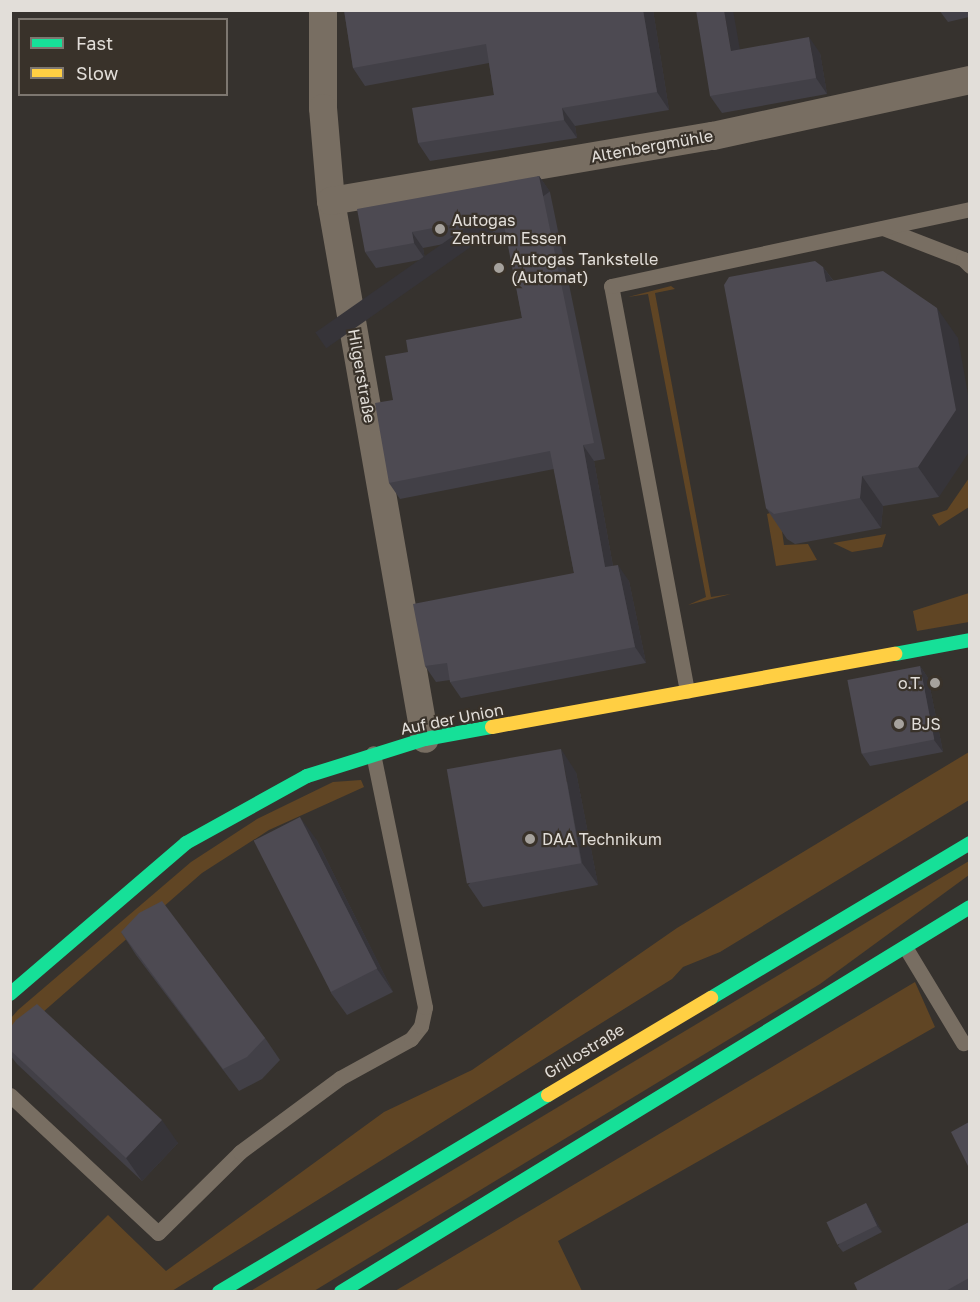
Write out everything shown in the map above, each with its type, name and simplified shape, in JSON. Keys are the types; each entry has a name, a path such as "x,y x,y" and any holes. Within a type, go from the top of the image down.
{"main road":[{"name":"Auf der Union","path":"10,994 186,843 307,776 374,753 425,740 969,640"},
{"name":"Grillostraße","path":"219,1292 969,843"},
{"path":"341,1292 907,950 969,907"}],"street":[{"name":"Hilgerstraße","path":"323,10 323,108 331,201 425,740"},
{"name":"Altenbergmühle","path":"331,201 713,136 969,80"}],"lane":[{"path":"687,691 611,286 969,209"},
{"path":"883,228 967,257"},
{"path":"10,1095 158,1233 240,1152 340,1078 411,1039 422,1026 425,1007 374,753"},
{"path":"907,950 963,1043"}],"shaded area":[{"path":"671,286 675,289 655,293 711,597 731,594 688,605 706,597 648,294 628,297"},
{"path":"969,478 969,507 939,526 932,515 947,510"},
{"path":"779,510 784,545 808,544 817,560 776,566 767,514"},
{"path":"886,534 882,547 852,552 833,543"},
{"path":"969,593 969,622 917,631 913,611"},
{"path":"969,752 969,800 720,952 683,967 672,979 172,1291 31,1291 108,1215 166,1271 384,1112 472,1070 677,928"},
{"path":"361,780 364,787 269,830 202,873 11,1040 11,1018 18,1010 191,862 257,819 333,782"},
{"path":"969,861 969,875 820,984 314,1291 249,1292"},
{"path":"915,982 935,1027 558,1241 582,1291 395,1291"}],"building":[{"path":"344,10 643,10 657,92 562,108 564,120 418,143 412,108 494,95 486,44 353,68"},
{"path":"696,10 724,10 731,51 809,37 816,78 710,96"},
{"path":"539,176 594,443 583,445 605,567 618,565 635,647 450,682 447,663 425,666 413,604 574,573 550,451 389,483 375,403 393,400 385,356 408,352 406,340 522,318 502,215 412,232 414,243 365,252 357,209"},
{"path":"815,261 823,267 826,282 883,271 937,308 956,410 918,467 862,476 860,498 774,514 766,508 724,285 729,277"},
{"name":"BJS","path":"920,666 934,740 862,754 847,680"},
{"name":"DAA Technikum","path":"561,749 581,863 467,883 447,769"},
{"path":"300,817 377,968 331,992 254,841"},
{"path":"162,901 265,1038 247,1057 223,1069 121,932 139,913"},
{"path":"37,1004 162,1120 126,1158 10,1050 10,1028 16,1020"},
{"path":"969,1122 969,1168 951,1132"},
{"path":"866,1203 877,1225 837,1245 826,1222"},
{"path":"969,1222 969,1278 944,1292 858,1292 854,1283"}],"traffic: fast":[{"path":"895,654 970,640"},
{"path":"10,994 186,843 307,776 425,739 492,727"},
{"path":"711,998 970,843"},
{"path":"341,1292 970,907"},
{"path":"219,1292 548,1095"}],"traffic: slow":[{"path":"492,727 895,654"},
{"path":"548,1095 711,998"}],"place":[{"name":"Autogas Zentrum Essen","path":"440,229"},
{"name":"Autogas Tankstelle (Automat)","path":"499,268"},
{"name":"o.T.","path":"935,683"},
{"name":"BJS","path":"899,724"},
{"name":"DAA Technikum","path":"530,839"}]}
